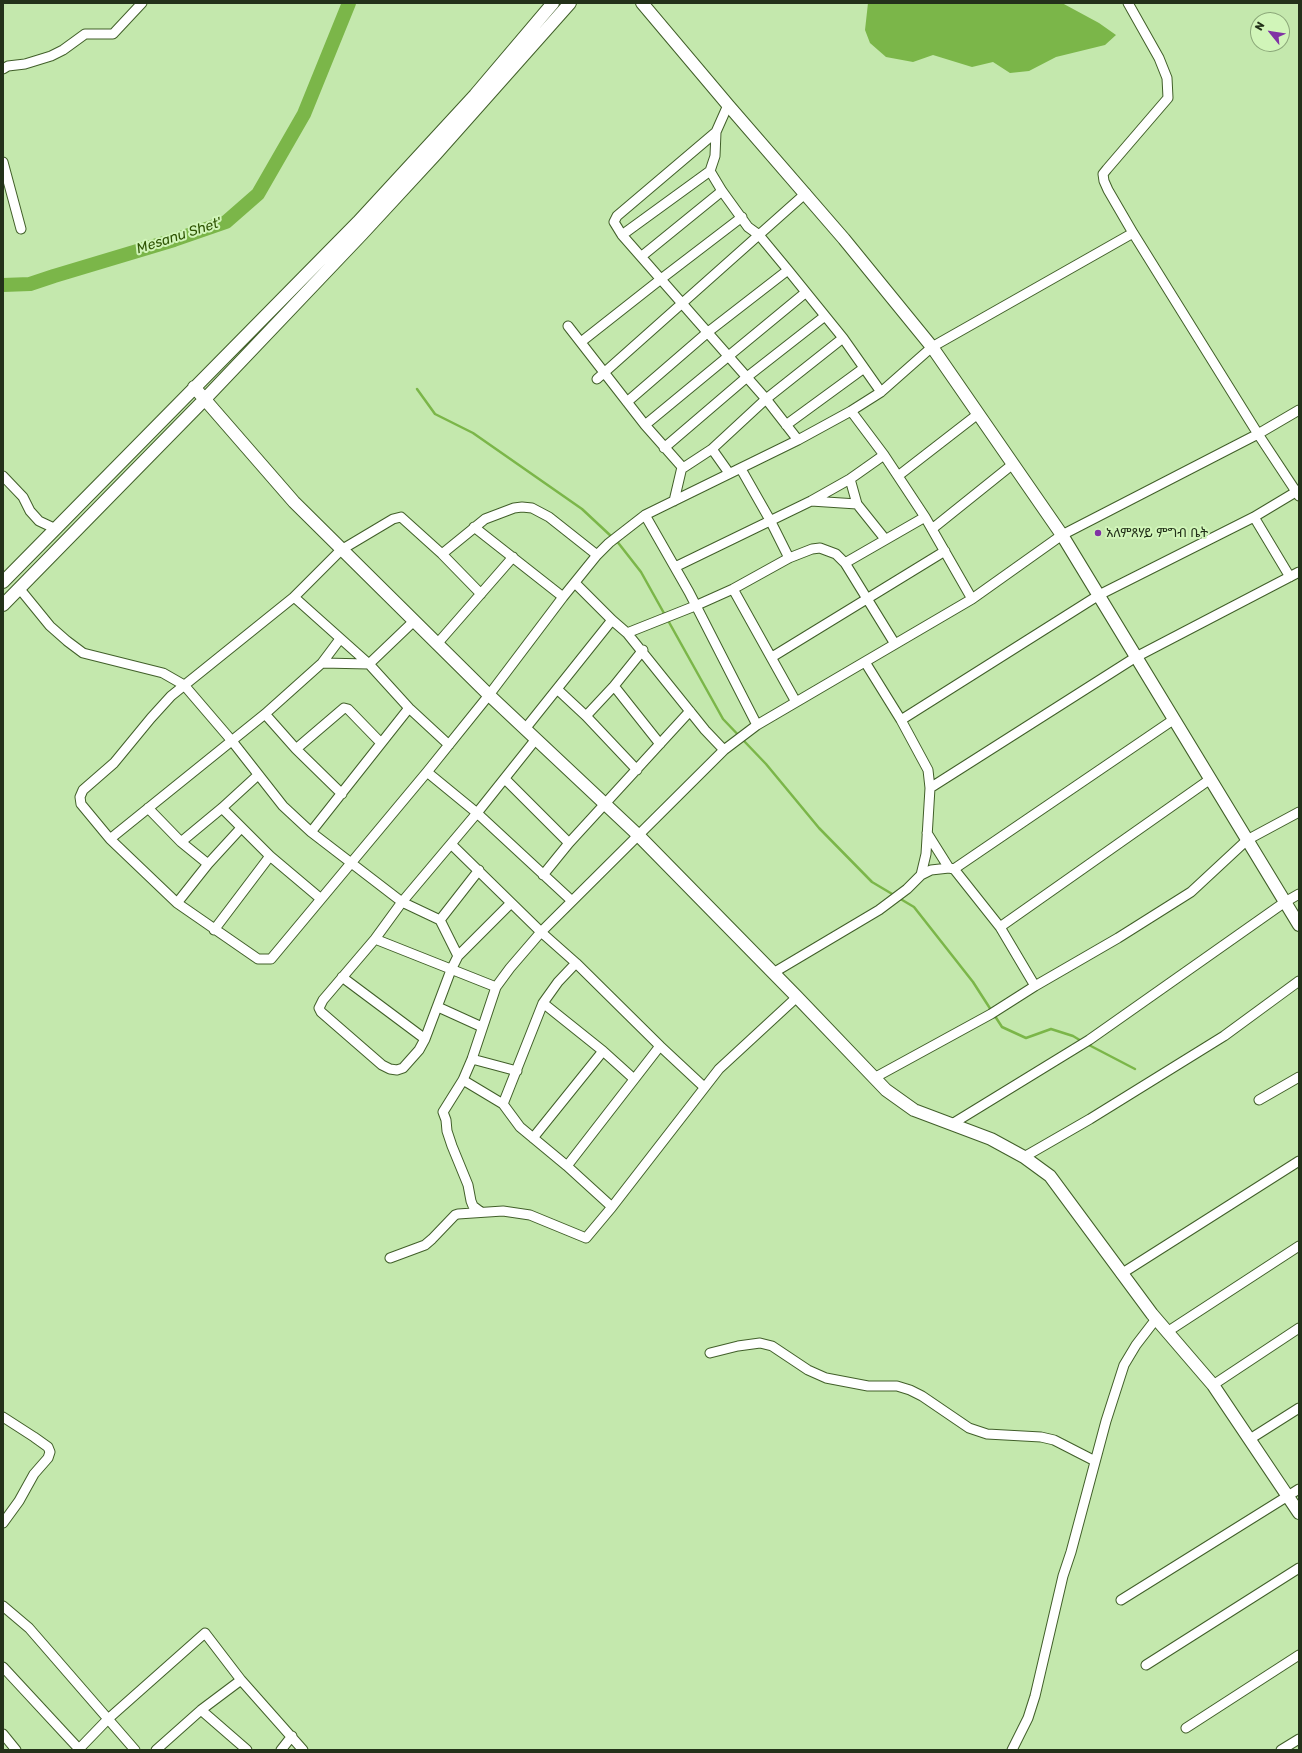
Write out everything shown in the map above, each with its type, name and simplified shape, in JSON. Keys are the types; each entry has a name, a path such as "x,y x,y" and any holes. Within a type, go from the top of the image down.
{"street":[{"path":"3,69 8,66 25,64 51,56 85,34 113,34 142,3"},
{"path":"3,582 194,388 379,208 553,3"},
{"path":"3,605 204,400 379,208 570,3"},
{"path":"642,3 728,105 806,193 932,348 1062,535 1100,595 1209,780 1299,926"},
{"path":"901,720 1100,595 1298,493 1258,434 1133,233 1108,190 1103,174 1168,98 1167,78 1159,58 1128,3"},
{"path":"622,235 710,171 715,156 716,132 728,105"},
{"path":"716,132 616,216 614,222 622,235 766,399 798,440"},
{"path":"3,162 21,229"},
{"path":"710,171 722,191 752,231 759,235 843,338 881,392"},
{"path":"642,256 722,191"},
{"path":"597,379 806,193"},
{"path":"581,342 661,278 742,217"},
{"path":"481,594 442,554 401,517 398,517 341,550 294,597 184,685 150,718 114,763 83,790 80,797 81,804 110,839 177,903 258,959 271,959 449,745 563,597 597,555 609,543 645,515 729,473 741,469 851,411 881,392 932,348 1133,233"},
{"path":"627,402 708,332 788,270"},
{"path":"645,425 805,292"},
{"path":"664,448 747,377 825,316"},
{"path":"568,326 645,425 682,467"},
{"path":"682,467 685,468 712,449 766,399 843,338"},
{"path":"786,425 864,368"},
{"path":"194,388 294,502 341,550 489,695 604,805 638,835 886,1090 914,1110 990,1139 1024,1157 1044,1171 1055,1182 1121,1274 1167,1332 1213,1385 1299,1513"},
{"path":"481,1212 473,1206 471,1201 468,1184 452,1146 443,1112 463,1080 472,1059 496,987 513,963 540,932 724,750 757,725 972,599 1062,535 1258,434 1299,410"},
{"path":"851,411 898,476 925,517 972,599"},
{"path":"898,476 978,414"},
{"path":"712,449 729,473"},
{"path":"675,567 811,501 850,479 884,456"},
{"path":"932,529 1013,464"},
{"path":"674,501 682,467"},
{"path":"741,469 770,520 789,558"},
{"path":"3,476 16,489 39,522 56,529"},
{"path":"850,479 857,504 885,539"},
{"path":"811,501 857,504"},
{"path":"442,554 474,527 493,515 514,508 532,508 549,517 597,555"},
{"path":"645,515 675,567 757,725"},
{"path":"845,563 925,517"},
{"path":"1254,517 1290,577"},
{"path":"474,527 513,556 563,597"},
{"path":"627,633 733,589 789,558 812,549 820,548 836,554 845,563 866,600 895,644"},
{"path":"772,657 944,551"},
{"path":"437,644 513,556"},
{"path":"930,788 1136,657 1299,572"},
{"path":"575,583 627,633 690,711 724,750"},
{"path":"19,588 50,626 84,653 163,673 184,685 232,741 283,806 311,832 402,902 440,920 458,956"},
{"path":"733,589 796,702"},
{"path":"294,597 369,664 410,708 449,745"},
{"path":"525,729 612,620"},
{"path":"322,662 369,664 414,621"},
{"path":"110,839 265,714 322,662 340,639"},
{"path":"586,716 614,686 642,650"},
{"path":"864,662 901,720 928,770 930,788 926,854 921,875"},
{"path":"614,686 660,744"},
{"path":"558,689 637,770"},
{"path":"296,749 344,708 348,710 381,743"},
{"path":"311,832 410,708"},
{"path":"543,875 569,843 690,711"},
{"path":"265,714 296,749 342,794"},
{"path":"773,973 879,910 907,890 921,875 931,870 952,869 1173,720"},
{"path":"511,902 458,956 451,970 425,1039 419,1050 403,1068 390,1070 382,1065 321,1012 320,1005 342,977 375,939 402,902 452,844 536,739"},
{"path":"427,772 477,813 572,901"},
{"path":"181,842 222,808 258,775"},
{"path":"505,779 569,843"},
{"path":"1000,927 1209,780"},
{"path":"148,808 181,842 208,864"},
{"path":"222,808 270,856 321,899"},
{"path":"874,1078 991,1014 1035,986 1118,938 1191,892 1247,840 1299,812"},
{"path":"177,903 208,864 241,828"},
{"path":"927,833 952,869 1000,927 1035,986"},
{"path":"452,844 540,932 576,963 704,1087"},
{"path":"214,930 270,856"},
{"path":"440,920 479,870"},
{"path":"952,1124 1089,1040 1285,902 1299,894"},
{"path":"375,939 496,987"},
{"path":"503,1104 543,1003 558,982 576,963"},
{"path":"342,977 425,1039"},
{"path":"1024,1157 1090,1119 1224,1036 1299,981"},
{"path":"390,1258 425,1245 455,1215 481,1212 503,1211 530,1215 586,1238 612,1207 719,1069 797,997"},
{"path":"543,1003 603,1051 634,1079"},
{"path":"438,1007 482,1027"},
{"path":"567,1166 660,1046"},
{"path":"533,1138 603,1051"},
{"path":"472,1059 517,1071"},
{"path":"1259,1100 1299,1077"},
{"path":"463,1080 503,1104 520,1127 567,1166 612,1207"},
{"path":"1121,1274 1299,1161"},
{"path":"1167,1332 1299,1246"},
{"path":"1012,1750 1028,1718 1035,1696 1064,1576 1106,1421 1124,1365 1136,1345 1156,1318"},
{"path":"1213,1385 1299,1328"},
{"path":"710,1353 738,1346 760,1343 772,1346 808,1370 826,1378 868,1386 897,1386 910,1390 927,1399 969,1428 987,1434 1042,1437 1054,1440 1095,1461"},
{"path":"1250,1439 1299,1408"},
{"path":"3,1417 34,1436 48,1447 50,1452 48,1458 34,1474 19,1501 3,1523"},
{"path":"1121,1600 1299,1489"},
{"path":"1146,1665 1299,1568"},
{"path":"4,1608 29,1628 136,1750"},
{"path":"3,1667 78,1749 108,1719 205,1633 241,1680 303,1750"},
{"path":"1186,1728 1299,1655"},
{"path":"156,1750 201,1710 241,1680"},
{"path":"201,1710 247,1750"},
{"path":"3,1734 16,1750"},
{"path":"281,1750 292,1736"},
{"path":"1281,1750 1299,1739"}],"shaded area":[{"path":"868,3 1062,3 1099,23 1116,35 1105,45 1056,57 1029,71 1010,73 993,62 972,67 933,55 913,62 886,57 870,43 865,30"}],"waterway":[{"name":"Mesanu Shet'","path":"3,285 30,284 174,240 226,222 258,194 304,114 349,3"},
{"path":"417,389 435,414 473,433 582,509 612,537"},
{"path":"616,540 641,572 723,719 766,764 819,828 872,882 914,907 973,982 1002,1027 1026,1038 1051,1029 1073,1036 1083,1042"},
{"path":"1087,1044 1135,1069"}],"place":[{"name":"አለምጸሃይ ምግብ ቤት","path":"1098,533"}]}
